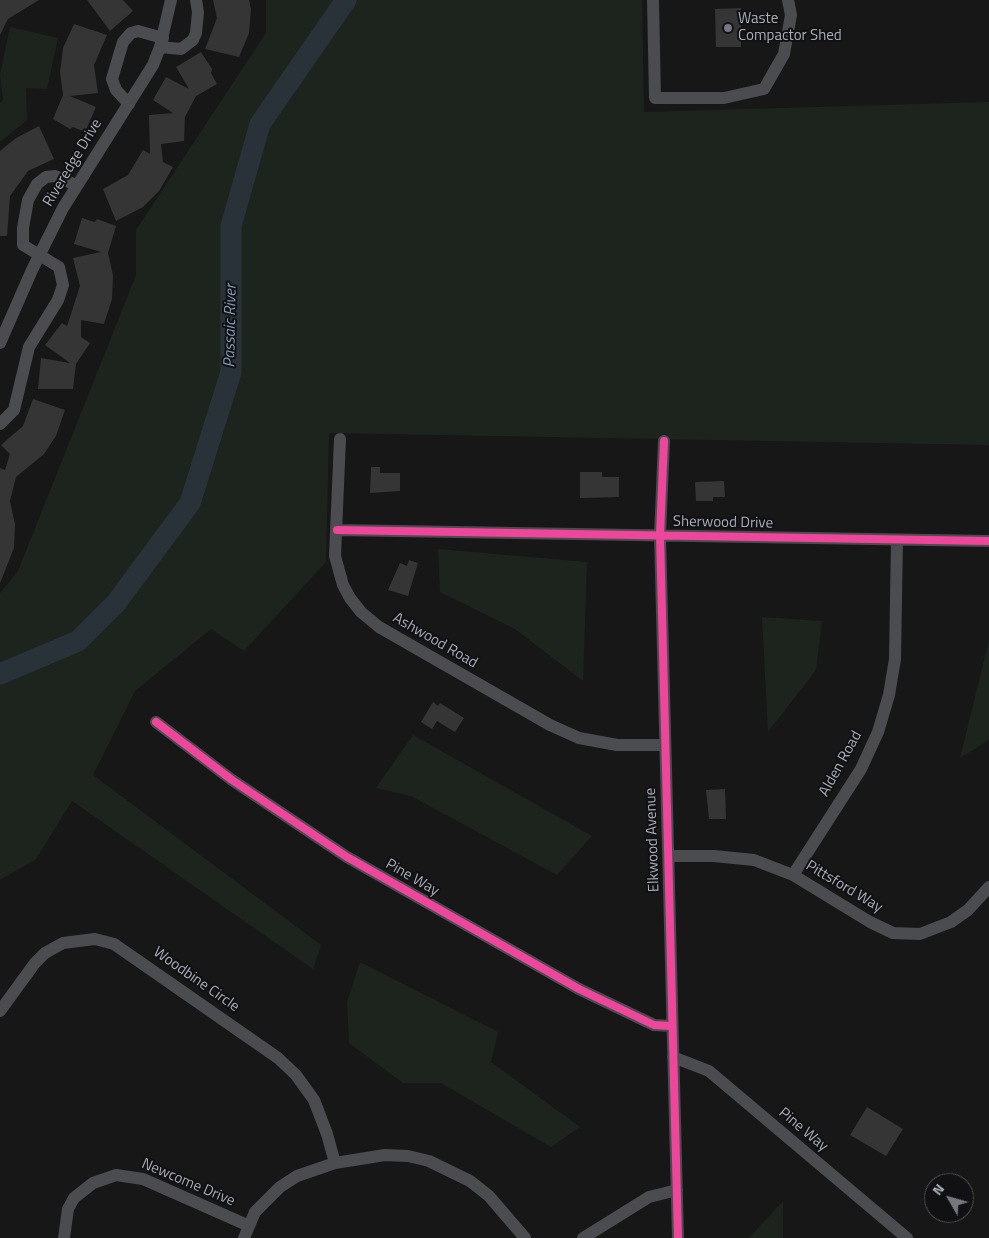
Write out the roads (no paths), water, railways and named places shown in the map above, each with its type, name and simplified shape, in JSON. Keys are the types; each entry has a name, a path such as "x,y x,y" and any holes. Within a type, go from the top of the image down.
{"street":[{"name":"Riveredge Drive","path":"1,340 39,256 76,185 143,82 162,42 171,0"},
{"path":"129,104 116,90 112,79 123,42 131,34 138,31 181,49 193,40 196,33 198,12 196,0"},
{"path":"653,0 655,98 724,98 764,89 784,54 792,15 788,0"},
{"path":"0,424 14,410 29,347 58,300 63,285 59,268 26,248 22,241 28,200 37,184 46,177 55,176 76,185"},
{"name":"Ashwood Road","path":"340,439 335,556 343,585 361,612 379,627 550,725 579,738 617,745 664,745"},
{"name":"Elkwood Avenue","path":"664,441 660,535 671,1026 678,1238"},
{"name":"Sherwood Drive","path":"337,530 989,541"},
{"name":"Alden Road","path":"793,875 861,769 889,695 895,659 897,540"},
{"name":"Pine Way","path":"156,722 232,780 347,857 579,989 654,1025 671,1026"},
{"name":"Pittsford Way","path":"668,856 737,857 754,860 793,875 870,922 893,933 920,934 951,922 968,910 989,887"},
{"name":"Woodbine Circle","path":"0,1011 35,962 45,953 63,943 95,939 114,944 278,1058 296,1075 317,1107 336,1163"},
{"name":"Pine Way","path":"673,1057 709,1071 907,1238"},
{"path":"244,1238 247,1225 255,1212 280,1187 297,1176 336,1163 385,1155 408,1156 429,1161 470,1181 489,1196 525,1238"},
{"name":"Newcome Drive","path":"64,1238 68,1209 74,1198 93,1183 116,1175 143,1179 247,1225"},
{"path":"583,1238 649,1197 677,1190"}],"waterway":[{"name":"Passaic River","path":"0,674 78,641 116,603 190,503 231,372 231,226 260,124 346,0"}],"place":[{"name":"Waste Compactor Shed","path":"728,28"}]}
